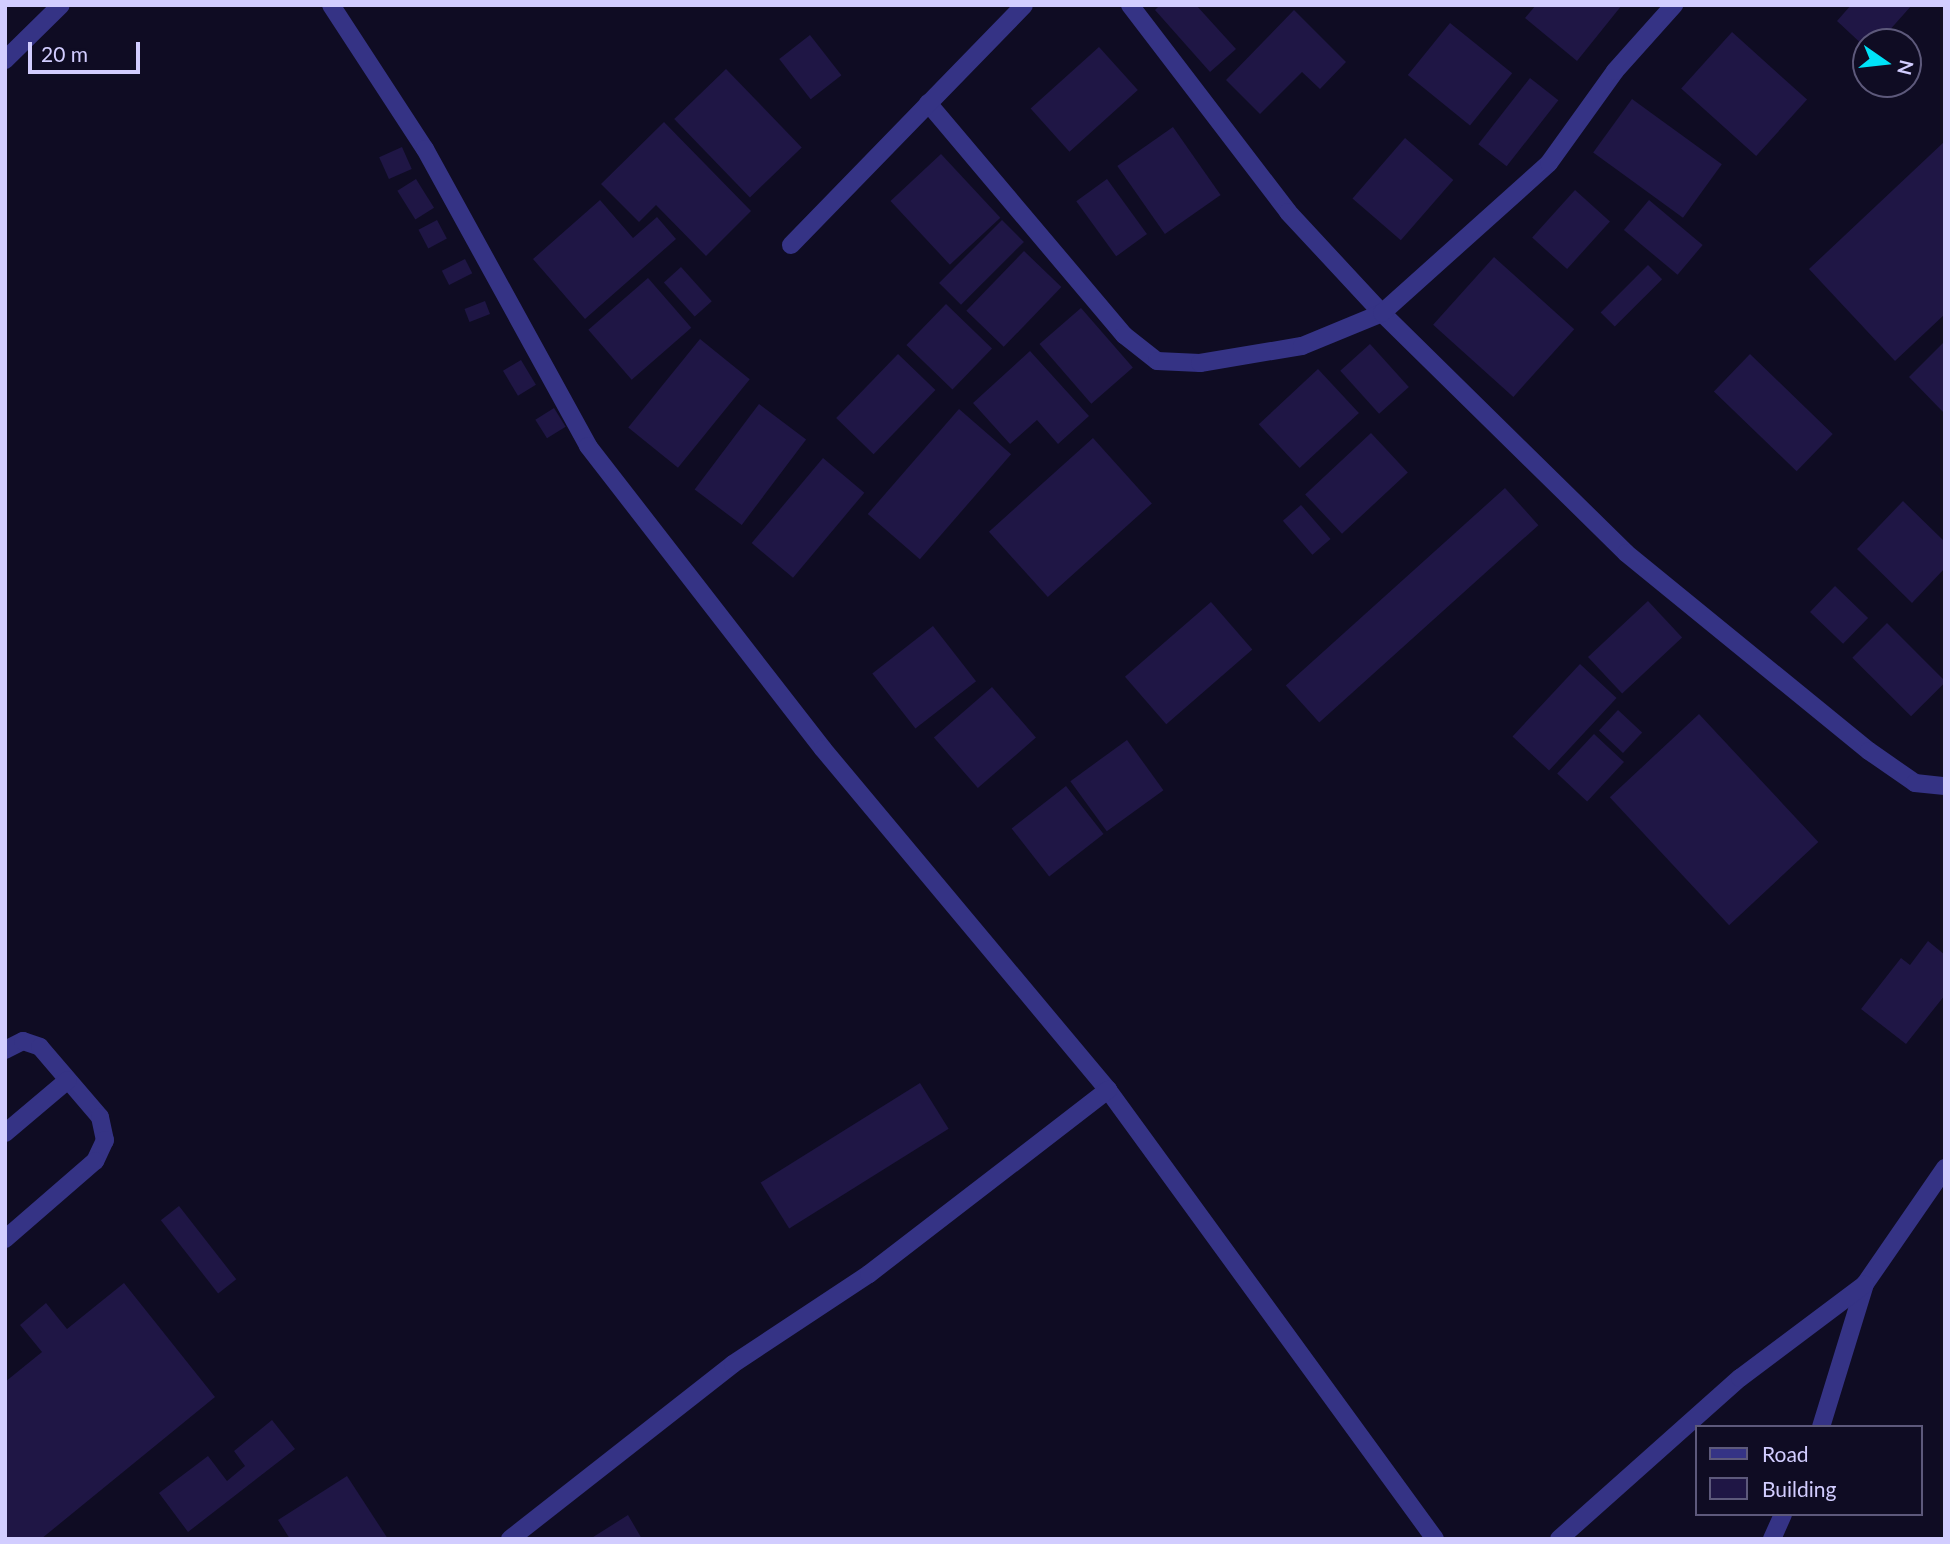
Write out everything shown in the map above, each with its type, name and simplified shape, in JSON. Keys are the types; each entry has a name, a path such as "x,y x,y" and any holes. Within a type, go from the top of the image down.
{"street":[{"path":"5,60 61,5"},
{"path":"331,5 425,149 588,446 823,749 1108,1090 1435,1539"},
{"path":"791,245 1024,5"},
{"path":"1130,5 1288,212 1382,313 1626,553 1869,751 1915,783 1945,786"},
{"path":"928,103 1124,335 1157,360 1200,363 1302,346 1382,313 1549,163 1615,71 1674,5"},
{"path":"5,1050 23,1041 40,1047 100,1117 105,1140 95,1161 5,1239"},
{"path":"5,1133 68,1080"},
{"path":"509,1539 733,1364 869,1274 1108,1090"},
{"path":"1822,1425 1866,1284 1945,1168"},
{"path":"1559,1539 1740,1378 1866,1284"},
{"path":"1772,1539 1782,1516"}],"building":[{"path":"1160,5 1196,5 1236,49 1210,72 1155,10"},
{"path":"1536,5 1622,5 1577,61 1525,18"},
{"path":"1851,5 1912,5 1891,28 1852,28 1852,35 1837,21"},
{"path":"1294,10 1346,62 1320,89 1302,72 1260,114 1226,80"},
{"path":"1450,23 1512,73 1470,125 1408,75"},
{"path":"1732,32 1807,100 1756,156 1681,88"},
{"path":"810,35 841,75 811,99 779,59"},
{"path":"1099,47 1138,90 1069,152 1031,109"},
{"path":"726,69 802,147 750,197 674,119"},
{"path":"1530,78 1558,100 1507,166 1478,144"},
{"path":"1632,99 1722,164 1683,218 1593,152"},
{"path":"664,122 751,211 706,256 656,205 639,222 601,184"},
{"path":"1173,127 1221,195 1165,234 1117,166"},
{"path":"1405,138 1453,180 1401,240 1353,198"},
{"path":"1945,141 1945,314 1895,361 1809,269"},
{"path":"402,147 412,169 389,179 379,157"},
{"path":"941,154 1000,218 950,265 891,201"},
{"path":"416,179 434,208 415,219 397,191"},
{"path":"1107,179 1147,234 1116,256 1076,201"},
{"path":"1575,190 1610,221 1567,269 1532,238"},
{"path":"600,200 633,238 657,217 676,239 585,319 533,259"},
{"path":"1649,200 1703,245 1678,275 1624,230"},
{"path":"437,220 447,239 428,248 418,230"},
{"path":"1002,220 1024,242 961,305 939,283"},
{"path":"1024,251 1061,287 1004,347 966,311"},
{"path":"1494,257 1574,329 1513,397 1433,325"},
{"path":"465,259 472,273 449,285 442,271"},
{"path":"1648,265 1662,279 1615,327 1601,312"},
{"path":"681,267 712,301 695,317 664,282"},
{"path":"648,278 691,328 632,380 588,330"},
{"path":"485,301 490,314 469,322 464,309"},
{"path":"946,304 992,348 952,389 906,345"},
{"path":"1081,308 1133,368 1091,404 1039,344"},
{"path":"700,339 750,379 678,468 628,428"},
{"path":"1945,341 1945,414 1909,377"},
{"path":"1370,344 1409,387 1379,414 1340,371"},
{"path":"1030,351 1089,416 1058,444 1037,420 1010,444 973,403"},
{"path":"898,354 935,390 874,454 836,418"},
{"path":"1750,354 1833,434 1797,471 1714,391"},
{"path":"521,360 536,385 518,396 503,371"},
{"path":"1318,369 1359,413 1300,468 1259,424"},
{"path":"759,404 806,440 742,525 695,489"},
{"path":"554,408 566,427 547,438 535,420"},
{"path":"959,409 1011,454 920,559 868,514"},
{"path":"1371,433 1408,472 1342,534 1305,494"},
{"path":"1093,438 1152,503 1048,597 989,532"},
{"path":"823,458 864,493 793,578 752,543"},
{"path":"1505,488 1538,525 1319,723 1286,685"},
{"path":"1903,501 1945,542 1945,568 1912,603 1857,549"},
{"path":"1301,505 1331,539 1312,555 1283,521"},
{"path":"1835,586 1868,618 1843,644 1810,612"},
{"path":"1648,601 1682,638 1622,693 1588,657"},
{"path":"1211,602 1252,650 1166,724 1125,677"},
{"path":"1887,623 1945,681 1911,716 1852,658"},
{"path":"933,626 976,681 915,729 872,673"},
{"path":"1580,664 1617,698 1549,771 1512,736"},
{"path":"992,687 1036,738 978,788 934,738"},
{"path":"1618,710 1642,733 1623,753 1599,730"},
{"path":"1699,714 1818,842 1729,925 1610,797"},
{"path":"1594,734 1624,762 1587,801 1557,773"},
{"path":"1127,740 1163,790 1107,831 1070,781"},
{"path":"1066,786 1104,834 1049,877 1012,828"},
{"path":"1928,941 1945,955 1945,995 1906,1044 1861,1009 1901,958 1910,965"},
{"path":"920,1083 949,1129 789,1228 761,1183"},
{"path":"179,1206 236,1279 218,1293 161,1220"},
{"path":"124,1283 215,1397 41,1539 5,1539 5,1382 42,1352 20,1325 46,1303 67,1329"},
{"path":"272,1420 295,1449 188,1532 159,1493 208,1456 227,1481 245,1466 234,1451"},
{"path":"347,1476 388,1539 290,1539 278,1520"},
{"path":"628,1515 642,1539 590,1539"}]}
